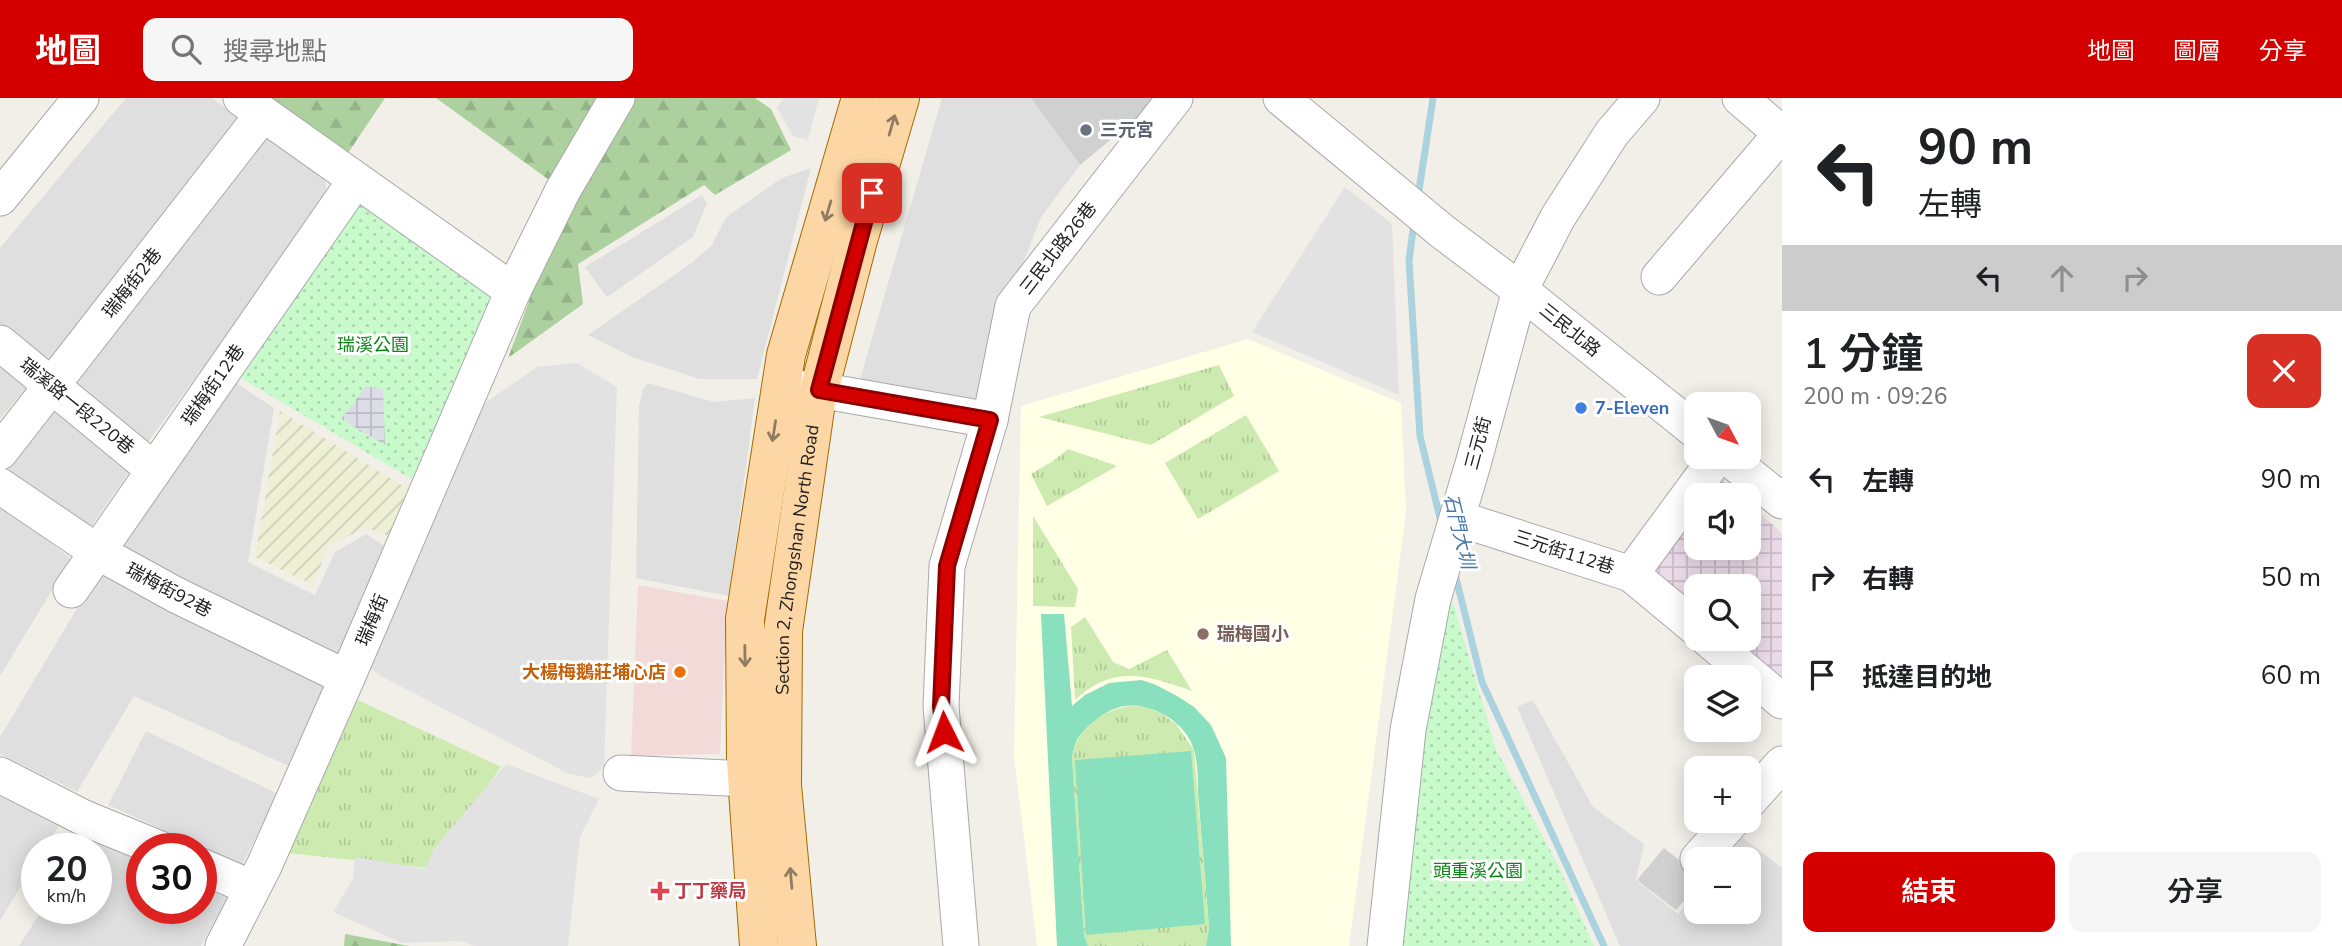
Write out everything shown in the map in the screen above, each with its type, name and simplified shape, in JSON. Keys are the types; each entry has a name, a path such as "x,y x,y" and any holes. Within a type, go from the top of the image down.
{"main road":[{"name":"Section 2, Zhongshan North Road","path":"759,946 748,779 745,619 786,355 861,98"},
{"name":"Section 2, Zhongshan North Road","path":"797,946 782,785 783,631 819,390 858,240 900,98"}],"street":[{"path":"0,198 81,98"},
{"name":"瑞梅街","path":"223,946 347,678 513,291 563,190 617,98"},
{"name":"三民北路26巷","path":"961,946 941,706 947,566 990,420 1013,306 1175,98"},
{"name":"三民北路","path":"1282,98 1443,232 1684,421"},
{"name":"三元街","path":"1385,946 1408,730 1433,599 1520,290 1558,217 1605,144 1642,98"},
{"path":"1659,277 1782,134 1740,98"},
{"path":"252,106 513,291"},
{"name":"瑞梅街2巷","path":"0,452 52,386 252,106"},
{"name":"瑞梅街12巷","path":"71,590 355,181"},
{"name":"瑞溪路一段220巷","path":"0,343 154,470"},
{"path":"781,388 819,390 990,420"},
{"path":"1631,573 1708,469"},
{"path":"1742,469 1782,501"},
{"name":"瑞梅街92巷","path":"0,486 96,551 176,595 347,678"},
{"name":"三元街112巷","path":"1451,538 1631,573 1684,618"},
{"path":"1722,651 1782,701"},
{"path":"1761,787 1782,764"},
{"path":"621,773 748,779"},
{"path":"0,775 84,818 126,835"},
{"path":"1709,847 1721,833"},
{"path":"217,873 252,888"}],"shaded area":[{"path":"126,98 211,98 240,118 49,363 0,325 0,248"},
{"path":"784,98 819,98 808,140 793,136 777,108"},
{"path":"942,98 1031,98 1080,165 1041,217 1004,311 984,408 858,386"},
{"name":"三元宮","path":"1031,98 1161,98 1080,165"},
{"path":"266,134 325,180 327,192 301,235 147,443 70,383"},
{"path":"811,168 757,379 700,379 632,357 588,335 693,262 712,245 726,217 782,178"},
{"path":"1345,187 1392,224 1399,395 1252,332"},
{"path":"702,195 707,203 693,237 607,297 585,267"},
{"name":"瑞梅國小","path":"1248,339 1401,403 1406,512 1349,946 1037,946 1014,755 1021,406"},
{"path":"0,362 27,386 0,419"},
{"path":"577,363 617,387 604,767 591,778 569,774 379,675 367,664 481,406 537,367"},
{"path":"233,381 274,408 248,562 315,595 335,552 366,534 385,546 340,661 111,548"},
{"path":"648,383 714,402 755,398 729,596 636,578 639,406 643,389"},
{"path":"366,386 383,389 385,445 341,419"},
{"path":"56,408 132,468 87,532 5,471"},
{"path":"280,411 408,489 389,536 365,527 328,547 313,585 255,557"},
{"path":"0,503 71,559 0,676"},
{"path":"1761,514 1782,533 1782,677 1751,651 1761,651 1761,574 1684,574 1684,595 1654,570 1684,529 1684,560 1761,560"},
{"path":"100,570 330,684 293,768 134,696 77,792 0,754 0,737"},
{"name":"大楊梅鵝莊埔心店","path":"638,585 727,601 720,754 631,756"},
{"path":"1533,700 1593,807 1644,844 1636,880 1678,914 1684,907 1684,924 1761,924 1761,852 1782,868 1782,946 1620,946 1517,707"},
{"path":"146,731 278,794 242,865 217,854 217,833 171,833 108,805"},
{"path":"506,764 599,799 580,837 568,946 475,946 460,941 402,943 333,912 353,879 355,857 425,869 434,848"},
{"path":"0,794 60,824 54,833 21,833 21,887 0,920"},
{"path":"1742,837 1755,847 1734,847"},
{"path":"1664,848 1684,864 1684,901 1676,910 1637,880"},
{"path":"112,850 126,855 126,924 213,924 201,946 19,946 33,924 112,924"},
{"path":"217,894 227,898 217,916"}],"green space":[{"path":"241,98 385,98 338,168"},
{"path":"436,98 617,98 563,190"},
{"path":"630,98 755,98 771,109 791,150 715,195 704,185 578,264 583,304 508,358 540,272"},
{"name":"瑞溪公園","path":"360,197 500,296 415,481 234,374"},
{"path":"1219,365 1234,396 1151,445 1039,417"},
{"path":"1246,415 1279,471 1198,519 1165,463"},
{"path":"1068,449 1117,466 1047,506 1031,474"},
{"path":"1033,516 1078,589 1075,607 1033,606"},
{"name":"頭重溪公園","path":"1449,589 1496,749 1558,865 1594,946 1397,946 1407,824"},
{"path":"1041,614 1064,614 1072,706 1085,695 1109,683 1141,680 1177,696 1194,707 1211,725 1226,758 1231,946 1206,946 1209,928 1197,770 1190,739 1174,721 1163,714 1140,706 1128,706 1111,710 1099,717 1083,731 1076,742 1072,758 1084,935 1088,946 1057,946"},
{"path":"1085,617 1113,662 1129,669 1167,650 1192,691 1145,677 1117,677 1103,681 1075,700 1071,627"},
{"path":"358,700 501,767 429,868 287,853"},
{"path":"1147,707 1162,714 1176,724 1194,750 1209,928 1206,946 1088,946 1084,935 1072,758 1081,734 1093,722 1116,709"},
{"path":"1191,751 1205,924 1086,935 1075,760"},
{"path":"345,934 409,946 344,946"}],"waterway":[{"name":"石門大圳","path":"1418,197 1433,98"},
{"name":"石門大圳","path":"1414,222 1409,261 1420,436 1441,522"},
{"name":"石門大圳","path":"1455,574 1482,682 1604,946"}],"place":[{"name":"三元宮","path":"1086,130"},
{"name":"7-Eleven","path":"1581,408"},
{"name":"瑞梅國小","path":"1203,634"},
{"name":"大楊梅鵝莊埔心店","path":"680,672"},
{"name":"丁丁藥局","path":"660,891"}],"route":[{"path":"872,193 819,390 990,420 947,566 941,706 944,732"}]}
